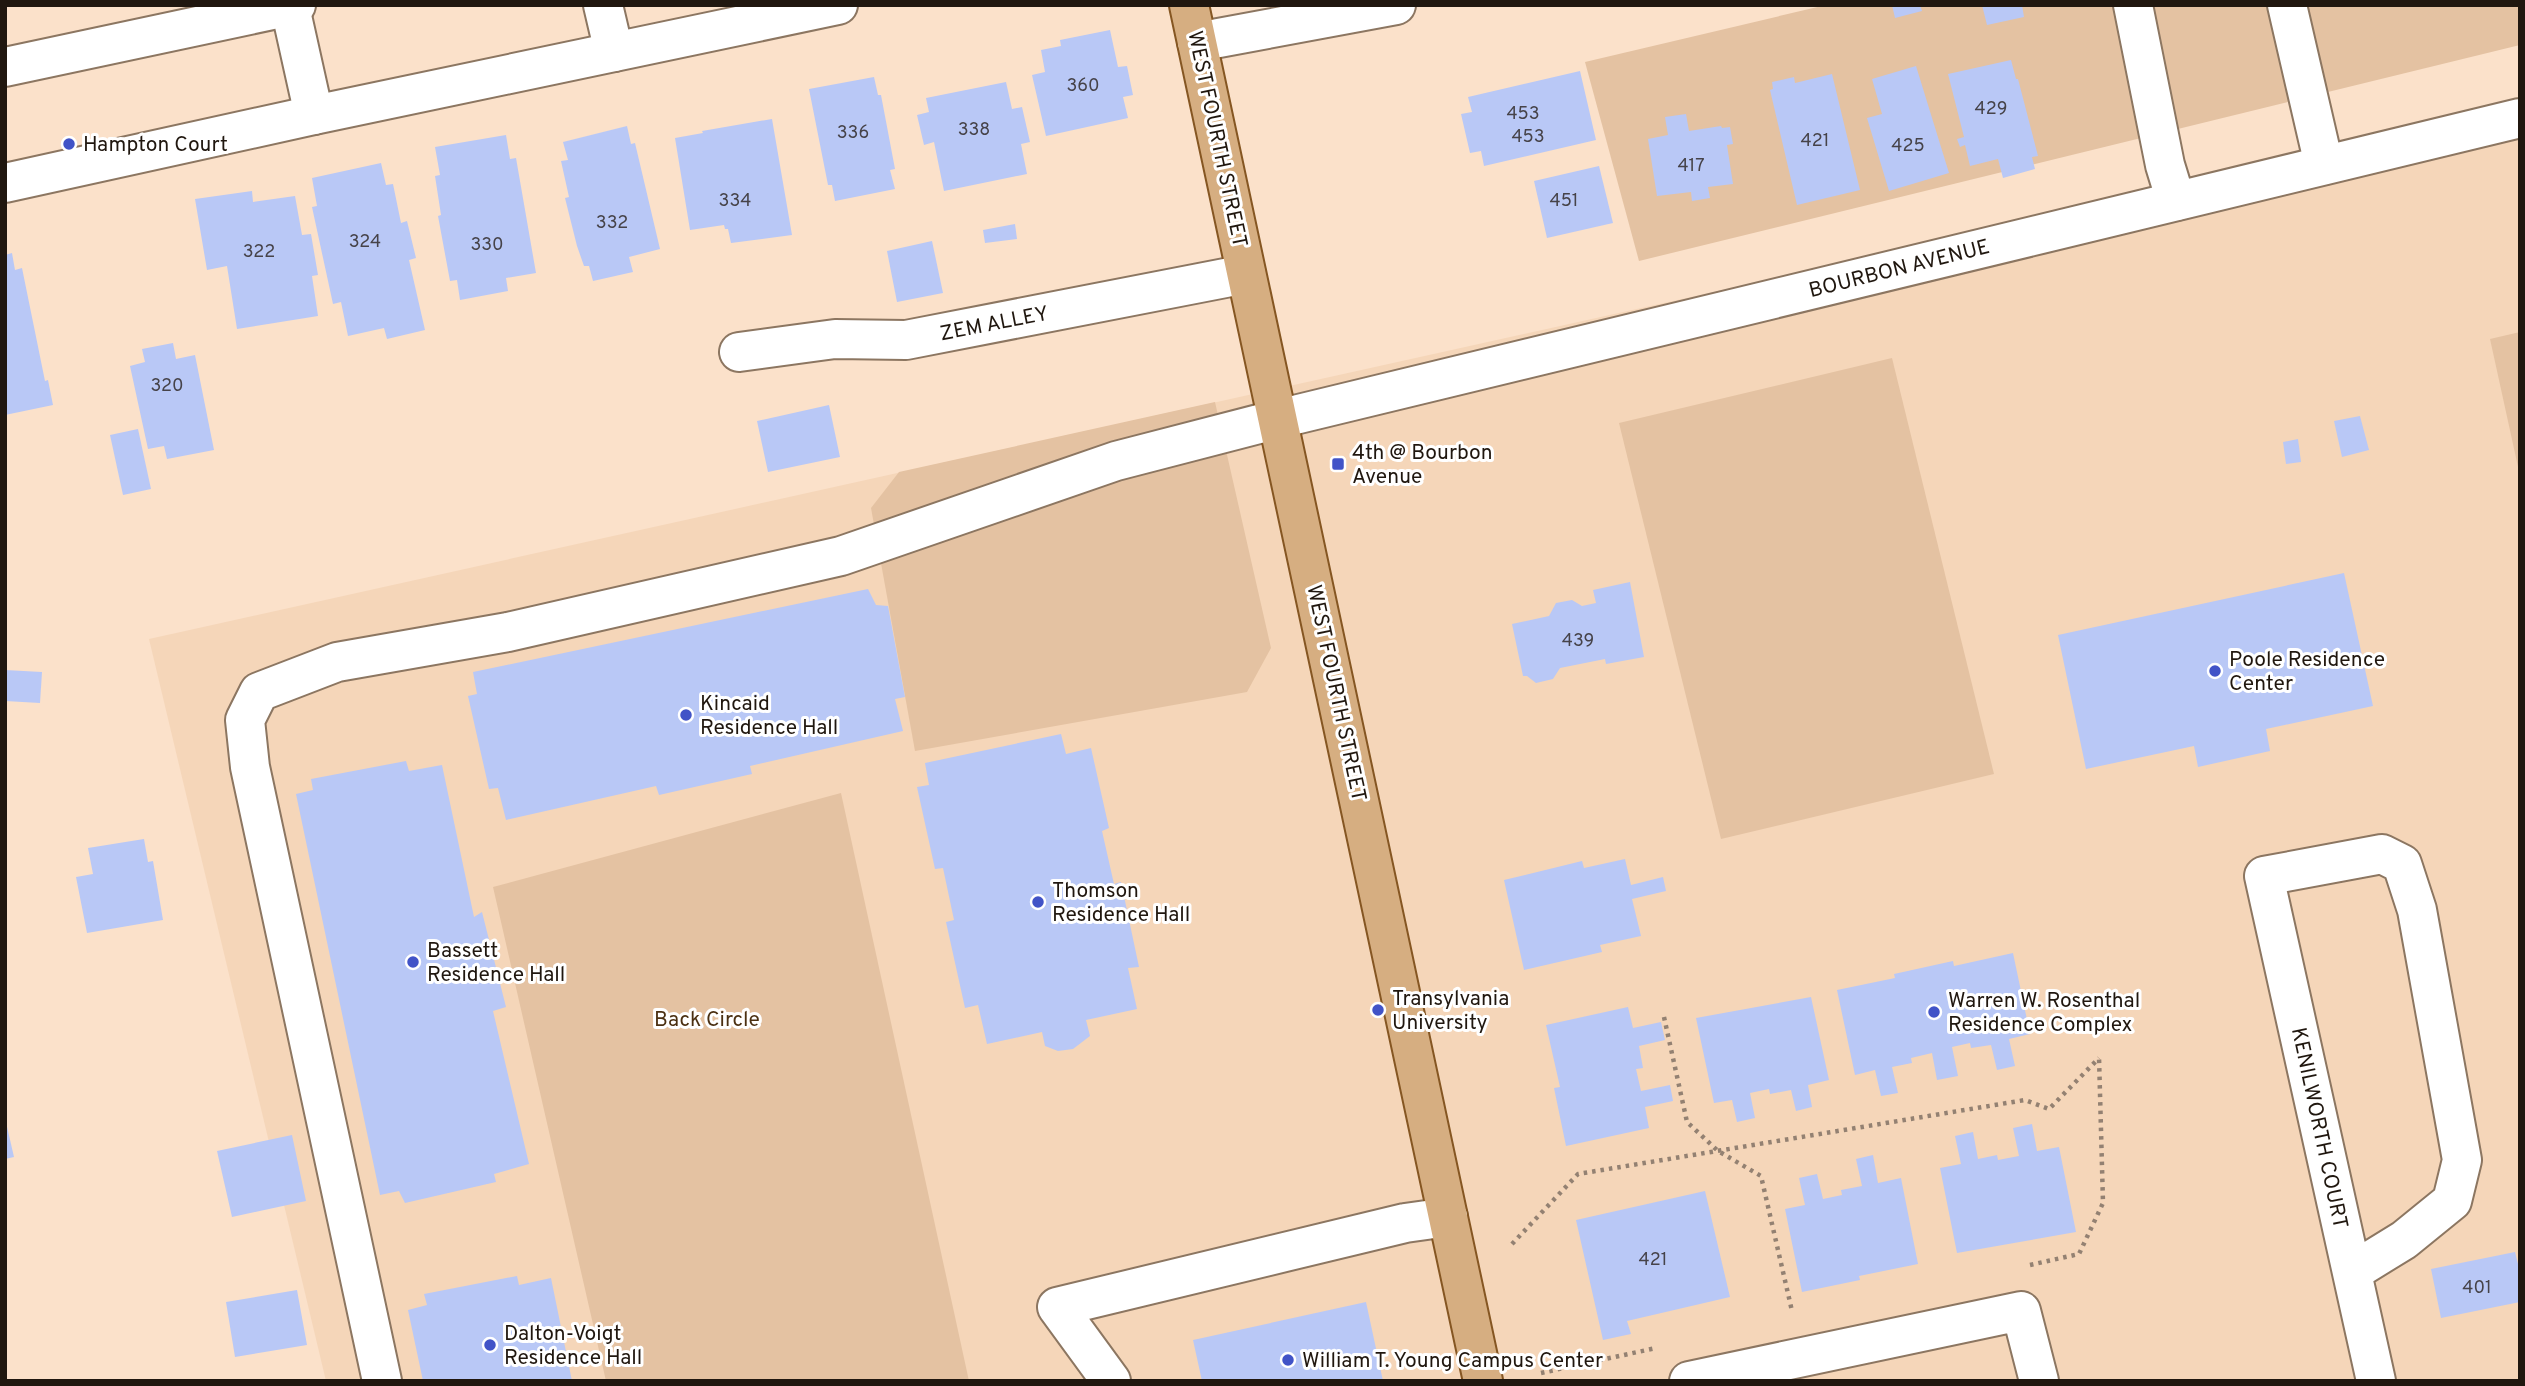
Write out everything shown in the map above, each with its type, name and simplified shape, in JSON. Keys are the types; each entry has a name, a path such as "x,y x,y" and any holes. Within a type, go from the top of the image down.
{"main road":[{"name":"WEST FOURTH STREET","path":"1189,5 1483,1381"}],"street":[{"path":"603,5 614,52"},
{"path":"5,183 838,5"},
{"path":"1197,42 1396,5"},
{"path":"2133,5 2165,165 2176,201"},
{"path":"2287,5 2324,165"},
{"path":"5,67 293,6 314,115"},
{"name":"BOURBON AVENUE","path":"382,1381 250,766 245,720 259,692 337,662 508,632 841,556 1116,461 1278,419 2520,118"},
{"name":"ZEM ALLEY","path":"740,352 835,339 906,340 1246,274"},
{"name":"KENILWORTH COURT","path":"2351,1272 2404,1240 2452,1201 2462,1160 2417,910 2402,864 2382,854 2264,876 2351,1272 2376,1381"},
{"path":"1111,1381 1058,1307 1405,1223 1448,1217"},
{"path":"1689,1381 2021,1311 2039,1381"}],"path":[{"path":"1664,1017 1687,1122 1718,1151 1760,1175 1794,1318"},
{"path":"1512,1244 1578,1174 2025,1100 2049,1109 2099,1057 2104,1203 2079,1254 2025,1266"},
{"path":"1541,1373 1660,1347"}],"shaded area":[{"name":"Transylvania University","path":"2520,113 2520,1381 326,1381 149,639"}],"green space":[{"path":"1826,5 2520,5 2520,45 1639,261 1585,62"},
{"path":"2520,332 2520,476 2490,339"},
{"path":"1892,358 1994,774 1721,839 1619,423"},
{"path":"1215,402 1271,648 1247,692 915,751 871,508 899,472"},
{"name":"Back Circle","path":"841,793 969,1381 606,1381 493,887"}],"building":[{"path":"1892,5 1920,5 1922,11 1895,18"},
{"path":"1982,5 2022,5 2024,17 1987,25"},
{"path":"1110,30 1118,67 1127,66 1133,95 1123,97 1128,118 1046,136 1032,75 1045,72 1041,50 1061,46 1060,40"},
{"path":"2011,60 2038,156 2032,157 2035,169 2003,178 1998,159 1970,166 1965,145 1960,147 1957,139 1964,137 1948,74"},
{"path":"1916,66 1949,173 1889,191 1867,118 1882,114 1872,79"},
{"path":"1580,71 1596,140 1484,166 1481,151 1470,153 1461,114 1472,112 1468,97"},
{"path":"1832,74 1860,190 1797,205 1770,90 1773,89 1772,82 1794,77 1795,83"},
{"path":"874,77 878,95 881,95 895,169 890,170 895,189 835,201 832,185 828,185 809,89"},
{"path":"1006,82 1012,109 1022,107 1030,142 1021,144 1027,174 944,191 934,142 924,145 917,115 929,112 926,98"},
{"path":"1686,114 1689,131 1730,127 1733,144 1727,145 1733,184 1708,187 1710,198 1692,201 1691,192 1657,196 1648,139 1668,135 1665,117"},
{"path":"772,119 792,235 731,243 728,229 725,229 724,225 690,230 675,138"},
{"path":"627,126 631,144 635,143 660,249 629,257 633,272 593,281 589,266 584,266 577,246 565,198 569,197 561,161 568,160 563,142"},
{"path":"506,135 510,159 516,158 536,273 506,278 508,291 460,300 457,280 450,281 438,216 441,215 435,176 440,175 435,147"},
{"path":"381,163 386,185 393,184 401,223 407,221 416,258 409,260 425,330 387,339 384,328 348,336 341,302 333,304 312,207 317,206 312,178"},
{"path":"1599,166 1613,223 1547,238 1534,181"},
{"path":"252,191 253,202 295,196 302,235 311,234 318,275 312,276 318,316 237,329 227,266 207,270 195,199"},
{"path":"1015,224 1017,239 985,243 983,230"},
{"path":"932,241 943,293 897,302 887,251"},
{"path":"12,253 15,270 22,268 45,381 48,380 53,405 5,415 5,255"},
{"path":"173,343 176,359 195,355 214,450 167,459 164,446 148,449 130,366 145,362 142,349"},
{"path":"829,405 840,457 768,472 757,421"},
{"path":"2360,416 2369,450 2342,457 2334,421"},
{"path":"138,429 151,489 123,495 110,435"},
{"path":"2298,439 2301,462 2286,464 2283,442"},
{"name":"Poole Residence Center","path":"2344,573 2373,706 2266,729 2270,751 2198,767 2194,746 2086,769 2058,635"},
{"path":"1630,582 1644,657 1606,664 1605,659 1560,668 1553,679 1536,683 1523,676 1512,624 1549,616 1556,603 1572,600 1582,606 1596,603 1593,590"},
{"name":"Kincaid Residence Hall","path":"868,589 876,605 888,606 905,697 895,699 903,731 750,766 752,774 659,795 656,786 506,820 498,788 489,789 468,696 477,694 473,672"},
{"path":"5,670 42,672 40,703 5,701"},
{"name":"Thomson Residence Hall","path":"1061,734 1066,754 1091,748 1109,828 1102,831 1114,884 1121,882 1139,967 1128,968 1137,1009 1086,1020 1090,1036 1073,1049 1058,1051 1045,1046 1042,1032 987,1044 978,1005 965,1008 946,922 954,920 943,868 935,869 917,787 929,785 925,763"},
{"name":"Bassett Residence Hall","path":"406,761 409,771 442,765 474,917 482,912 506,1007 493,1011 529,1164 494,1174 496,1182 405,1203 399,1191 380,1195 296,794 313,790 311,779"},
{"path":"144,839 148,862 153,861 163,920 87,933 76,877 93,874 88,848"},
{"path":"1625,859 1631,885 1663,877 1666,891 1632,899 1641,936 1600,945 1602,952 1524,970 1504,880 1582,861 1584,868"},
{"name":"Warren W. Rosenthal Residence Complex","path":"2013,953 2030,1034 2009,1039 2015,1066 1997,1070 1991,1045 1971,1048 1970,1043 1952,1047 1958,1076 1937,1080 1932,1053 1911,1058 1912,1063 1892,1067 1898,1093 1881,1096 1875,1070 1855,1075 1837,990 1895,978 1894,974 1953,961 1954,966"},
{"path":"1811,997 1829,1080 1808,1085 1812,1107 1796,1111 1791,1090 1770,1094 1769,1089 1750,1093 1755,1118 1737,1122 1732,1100 1714,1103 1696,1018"},
{"path":"1628,1007 1633,1028 1661,1022 1665,1040 1639,1046 1643,1068 1636,1069 1641,1091 1670,1085 1673,1101 1645,1107 1649,1128 1566,1146 1554,1088 1560,1087 1546,1025"},
{"path":"5,1118 14,1157 5,1159"},
{"path":"2032,1124 2037,1151 2059,1147 2076,1232 1957,1253 1940,1168 1961,1164 1955,1136 1973,1132 1978,1159 1997,1155 1998,1160 2019,1156 2013,1128"},
{"path":"292,1135 306,1201 232,1217 217,1151"},
{"path":"1873,1155 1878,1183 1901,1178 1918,1264 1859,1276 1860,1280 1802,1292 1785,1209 1805,1205 1799,1178 1817,1174 1823,1199 1842,1195 1841,1190 1862,1186 1856,1159"},
{"path":"1705,1191 1730,1297 1627,1321 1631,1334 1603,1340 1576,1220"},
{"path":"2515,1252 2520,1272 2520,1302 2441,1318 2431,1269"},
{"name":"Dalton-Voigt Residence Hall","path":"517,1276 519,1285 551,1278 572,1381 423,1381 408,1310 427,1305 424,1294"},
{"path":"297,1290 307,1345 235,1357 226,1302"},
{"name":"William T. Young Campus Center","path":"1366,1302 1383,1381 1202,1381 1193,1340"}],"place":[{"name":"Hampton Court","path":"69,144"},
{"name":"4th @ Bourbon Avenue","path":"1338,464"},
{"name":"Poole Residence Center","path":"2215,671"},
{"name":"Kincaid Residence Hall","path":"686,715"},
{"name":"Thomson Residence Hall","path":"1038,902"},
{"name":"Bassett Residence Hall","path":"413,962"},
{"name":"Transylvania University","path":"1378,1010"},
{"name":"Warren W. Rosenthal Residence Complex","path":"1934,1012"},
{"name":"Dalton-Voigt Residence Hall","path":"490,1345"},
{"name":"William T. Young Campus Center","path":"1288,1360"}]}
